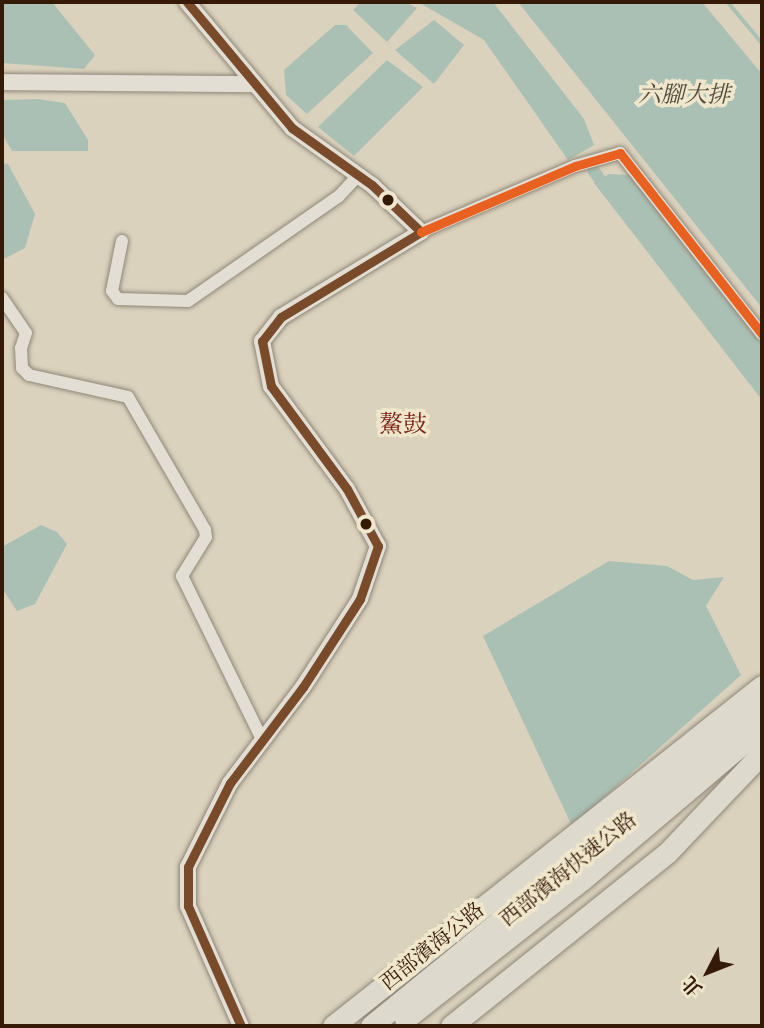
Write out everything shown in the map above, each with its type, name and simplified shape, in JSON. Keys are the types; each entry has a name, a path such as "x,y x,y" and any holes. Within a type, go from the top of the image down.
{"main road":[{"name":"西部濱海公路","path":"333,1026 762,685"},
{"name":"西部濱海快速公路","path":"371,1026 762,706"},
{"name":"西部濱海快速公路","path":"395,1026 583,879 762,727"},
{"path":"451,1026 667,853 762,753"}],"street":[{"path":"187,2 250,84 310,145 357,177 421,232"},
{"path":"2,82 250,84"},
{"path":"241,1026 195,928 185,885 196,847 230,783 263,741 360,599 378,546 347,489 271,386 262,341 281,317 421,232 575,166 620,153 762,334"},
{"path":"122,242 113,290 118,299 188,301 339,197 357,177"},
{"path":"2,298 26,333 22,358 29,375 128,397 205,530 206,537 182,576 263,741"}],"water":[{"path":"2,2 52,2 95,55 84,69 2,63"},
{"path":"361,2 405,2 417,8 387,42 353,10"},
{"path":"418,2 493,2 584,119 594,145 568,160 484,40"},
{"name":"六腳大排","path":"518,2 702,2 762,74 762,308"},
{"path":"434,20 464,45 434,84 395,50"},
{"path":"335,25 346,25 373,53 307,114 286,95 284,70"},
{"path":"387,60 423,87 354,156 318,127"},
{"path":"37,99 65,103 88,140 88,151 12,151 2,134 2,100"},
{"path":"2,163 8,164 35,214 25,248 2,260"},
{"path":"609,174 630,175 762,343 762,400 594,183"},
{"path":"41,525 57,532 67,544 35,604 17,611 2,588 2,547"},
{"path":"609,561 667,566 693,580 724,577 706,606 741,675 572,826 483,636"}],"waterway":[{"path":"728,2 762,43"},
{"path":"593,170 609,192"}],"transit line":[{"path":"187,2 292,128 372,185 421,232 281,317 262,341 271,386 347,489 378,546 360,599 303,687 230,783 188,867 188,906 241,1026"},
{"path":"421,232 575,166 620,153 762,334"}],"district":[{"name":"鰲鼓","path":"403,424"}]}
